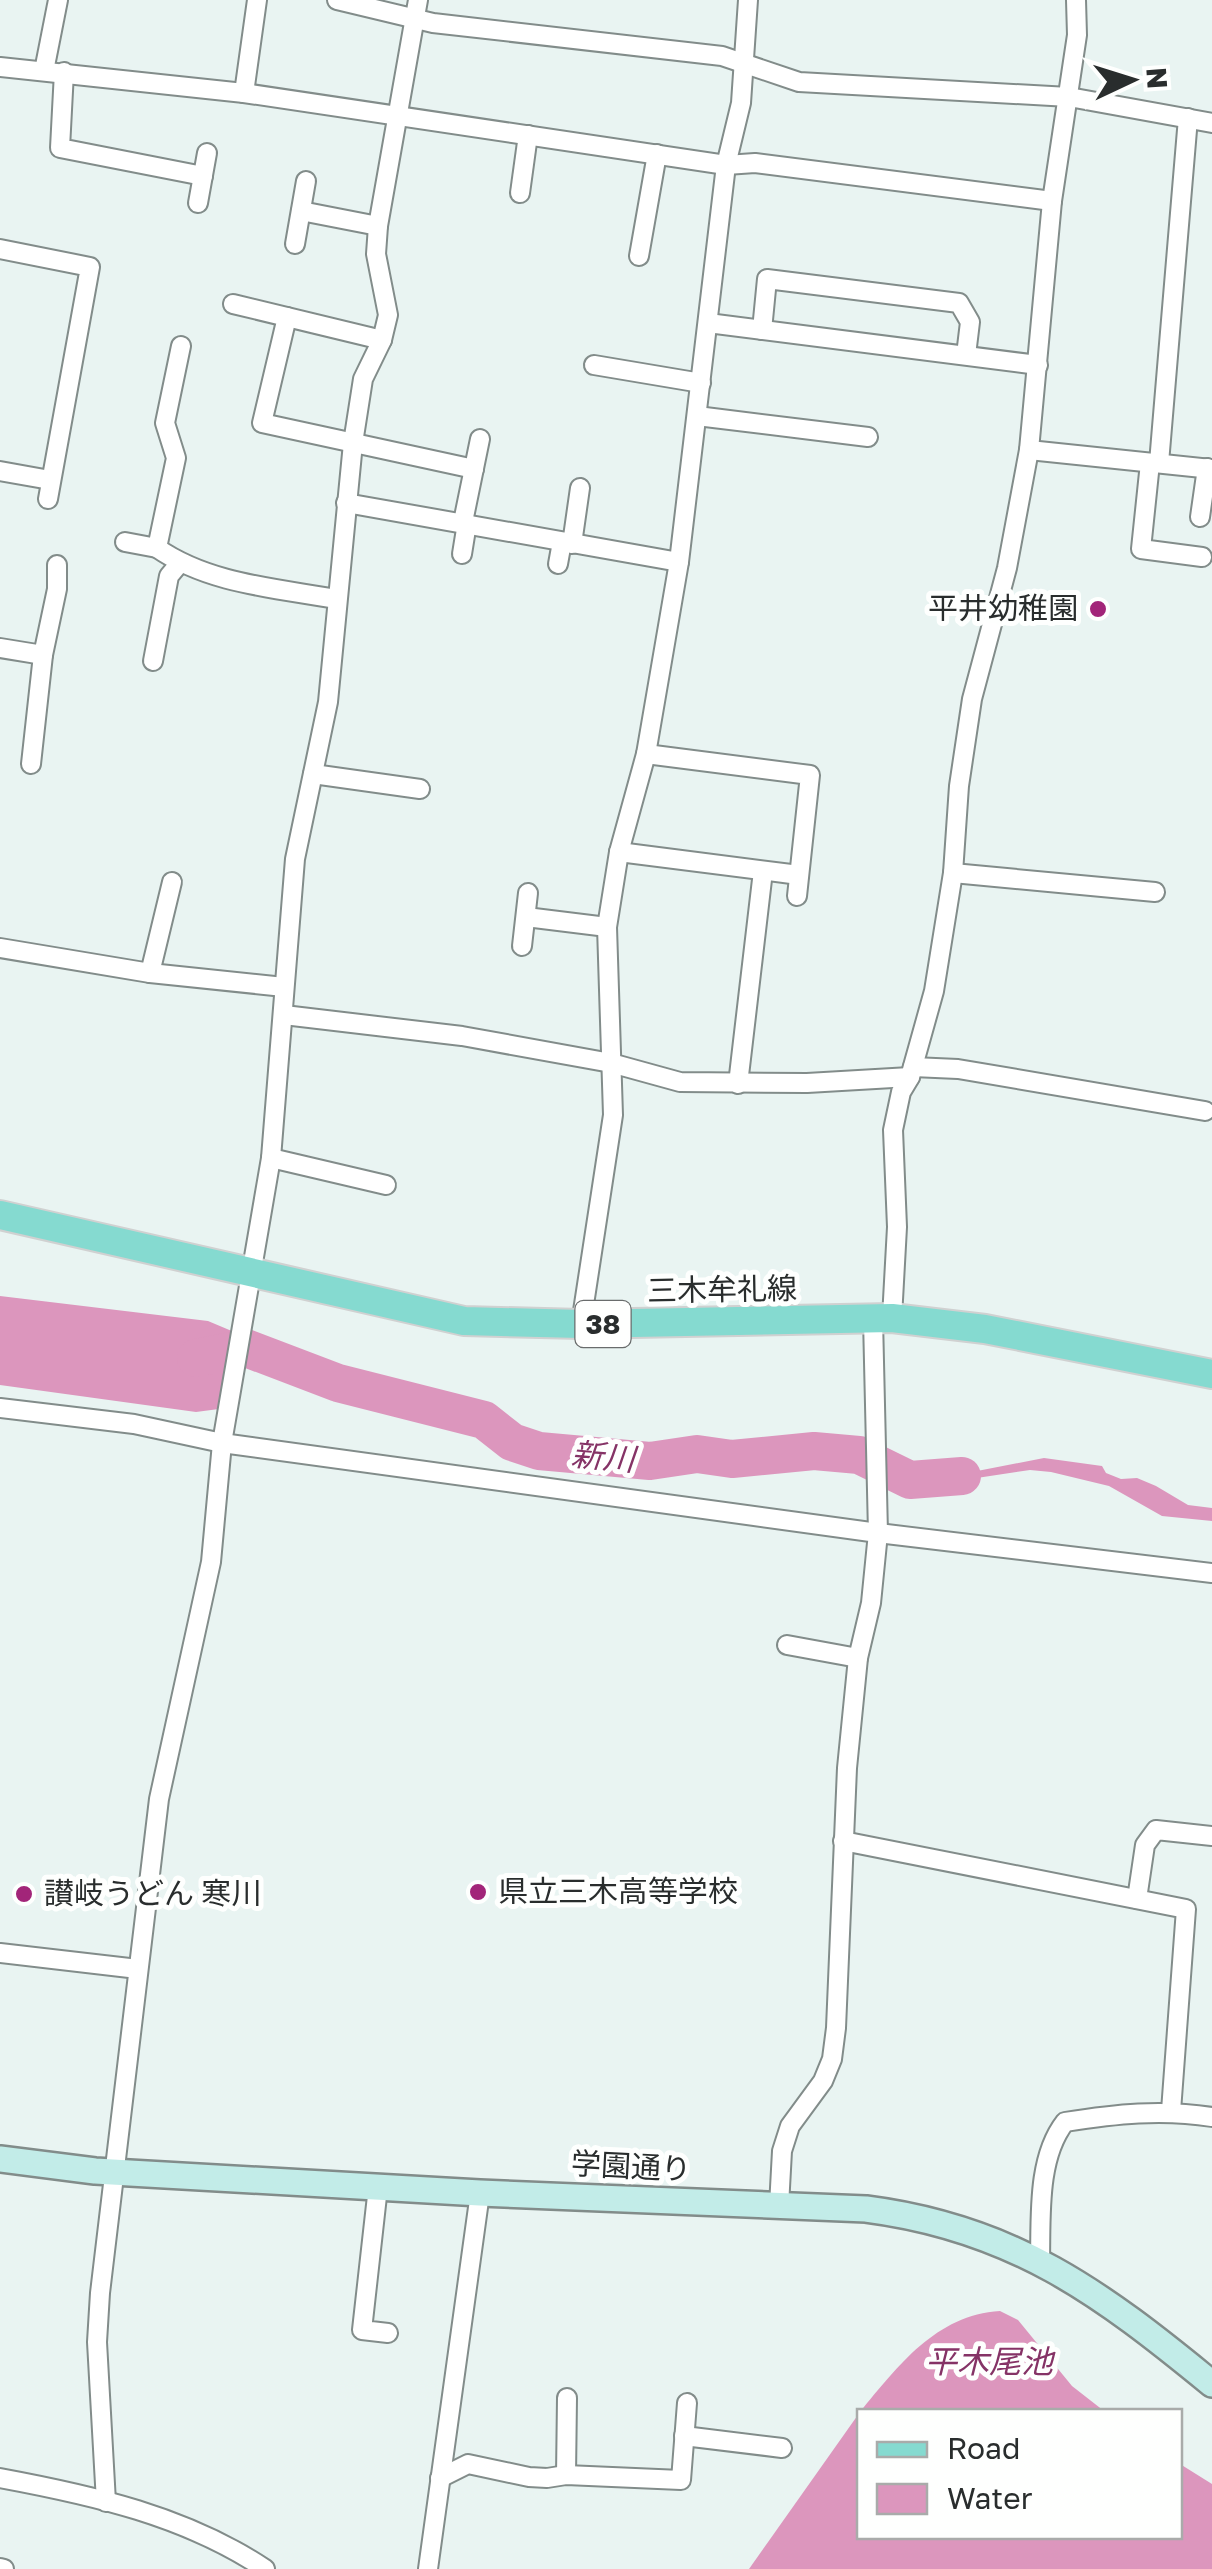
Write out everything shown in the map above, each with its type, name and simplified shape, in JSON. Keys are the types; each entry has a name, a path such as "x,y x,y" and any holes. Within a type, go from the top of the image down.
{"main road":[{"name":"三木牟礼線","path":"0,1215 464,1321 581,1324 882,1318 985,1329 1212,1374"}],"street":[{"path":"44,70 58,0"},
{"path":"244,93 257,0"},
{"path":"338,0 722,56 799,82 1069,97 1212,123"},
{"path":"581,1324 613,1115 607,927 619,852 646,754 679,562 726,164 741,103 748,0"},
{"path":"780,2206 782,2150 790,2126 823,2081 832,2059 843,1841 858,1658 871,1603 877,1526 874,1396 897,1227 894,1130 901,1092 911,1072 934,990 954,872 959,786 972,699 1008,568 1029,450 1052,201 1077,34 1076,0"},
{"path":"106,2502 97,2342 138,1969 169,1744 211,1562 222,1443 271,1158 295,859 328,702 346,503 363,379 382,340 388,314 376,254 378,226 416,9"},
{"path":"0,66 244,93 726,164 754,163 1052,201"},
{"path":"64,72 60,148 202,176"},
{"path":"1188,118 1154,463 1141,550 1202,557"},
{"path":"520,193 528,135"},
{"path":"198,203 207,153"},
{"path":"640,256 657,154"},
{"path":"296,244 306,182"},
{"path":"301,211 378,226"},
{"path":"0,249 90,266 49,489 0,471"},
{"path":"762,330 767,279 921,298 959,303 970,322 966,356"},
{"path":"233,304 382,340"},
{"path":"288,317 262,423 474,469"},
{"path":"708,323 1038,364"},
{"path":"157,548 184,460 165,423 181,346"},
{"path":"594,365 701,383"},
{"path":"697,416 868,437"},
{"path":"462,554 480,438"},
{"path":"1029,450 1209,469 1200,516"},
{"path":"558,564 580,488"},
{"path":"346,503 679,562"},
{"path":"125,542 157,548 179,564 208,575 336,599"},
{"path":"154,662 169,576 179,564"},
{"path":"30,764 43,655 57,589 57,565"},
{"path":"0,648 43,655"},
{"path":"646,754 810,774 797,896"},
{"path":"313,774 420,789"},
{"path":"619,852 799,875"},
{"path":"738,1084 763,870"},
{"path":"954,872 1155,892"},
{"path":"150,973 172,882"},
{"path":"522,946 528,893"},
{"path":"526,917 607,927"},
{"path":"0,948 150,973 284,987"},
{"path":"284,1015 462,1036 611,1063 680,1082 738,1084 958,1069 1205,1111"},
{"path":"271,1158 386,1184"},
{"path":"0,1408 134,1424 222,1443 1212,1573"},
{"path":"787,1645 858,1658"},
{"path":"1137,1899 1146,1845 1156,1830 1212,1836"},
{"path":"843,1841 1186,1908 1171,2111"},
{"path":"0,1952 138,1969"},
{"path":"1040,2260 1047,2167 1056,2134 1065,2122 1125,2112 1171,2111 1212,2117"},
{"name":"学園通り","path":"0,2159 114,2172 480,2194 866,2209 911,2215 996,2240 1040,2260 1092,2291 1212,2384"},
{"path":"378,2188 362,2330 388,2333"},
{"path":"428,2569 480,2194"},
{"path":"566,2475 567,2398"},
{"path":"440,2478 468,2464 529,2477 681,2480 687,2403"},
{"path":"684,2436 782,2448"},
{"path":"0,2478 106,2502 190,2527 235,2549 264,2569"}],"water":[{"path":"0,1296 208,1321 246,1337 234,1407 196,1412 0,1385"},
{"path":"1044,1458 1102,1466 1106,1473 1121,1479 1137,1478 1188,1505 1212,1508 1212,1521 1162,1516 1109,1486 1051,1472 1030,1470 957,1481 916,1483 909,1479"},
{"name":"平木尾池","path":"1000,2311 1018,2320 1072,2386 1101,2409 863,2409 920,2346 956,2322"},
{"name":"平木尾池","path":"857,2416 857,2539 1182,2539 1182,2465 1212,2484 1212,2569 749,2569"}],"waterway":[{"name":"新川","path":"196,1358 246,1348 338,1383 484,1420 512,1442 539,1451 650,1461 697,1454 732,1459 814,1451 859,1455 910,1480 962,1476"}],"place":[{"name":"平井幼稚園","path":"1098,609"},
{"name":"県立三木高等学校","path":"478,1892"},
{"name":"讃岐うどん 寒川","path":"24,1894"}]}
